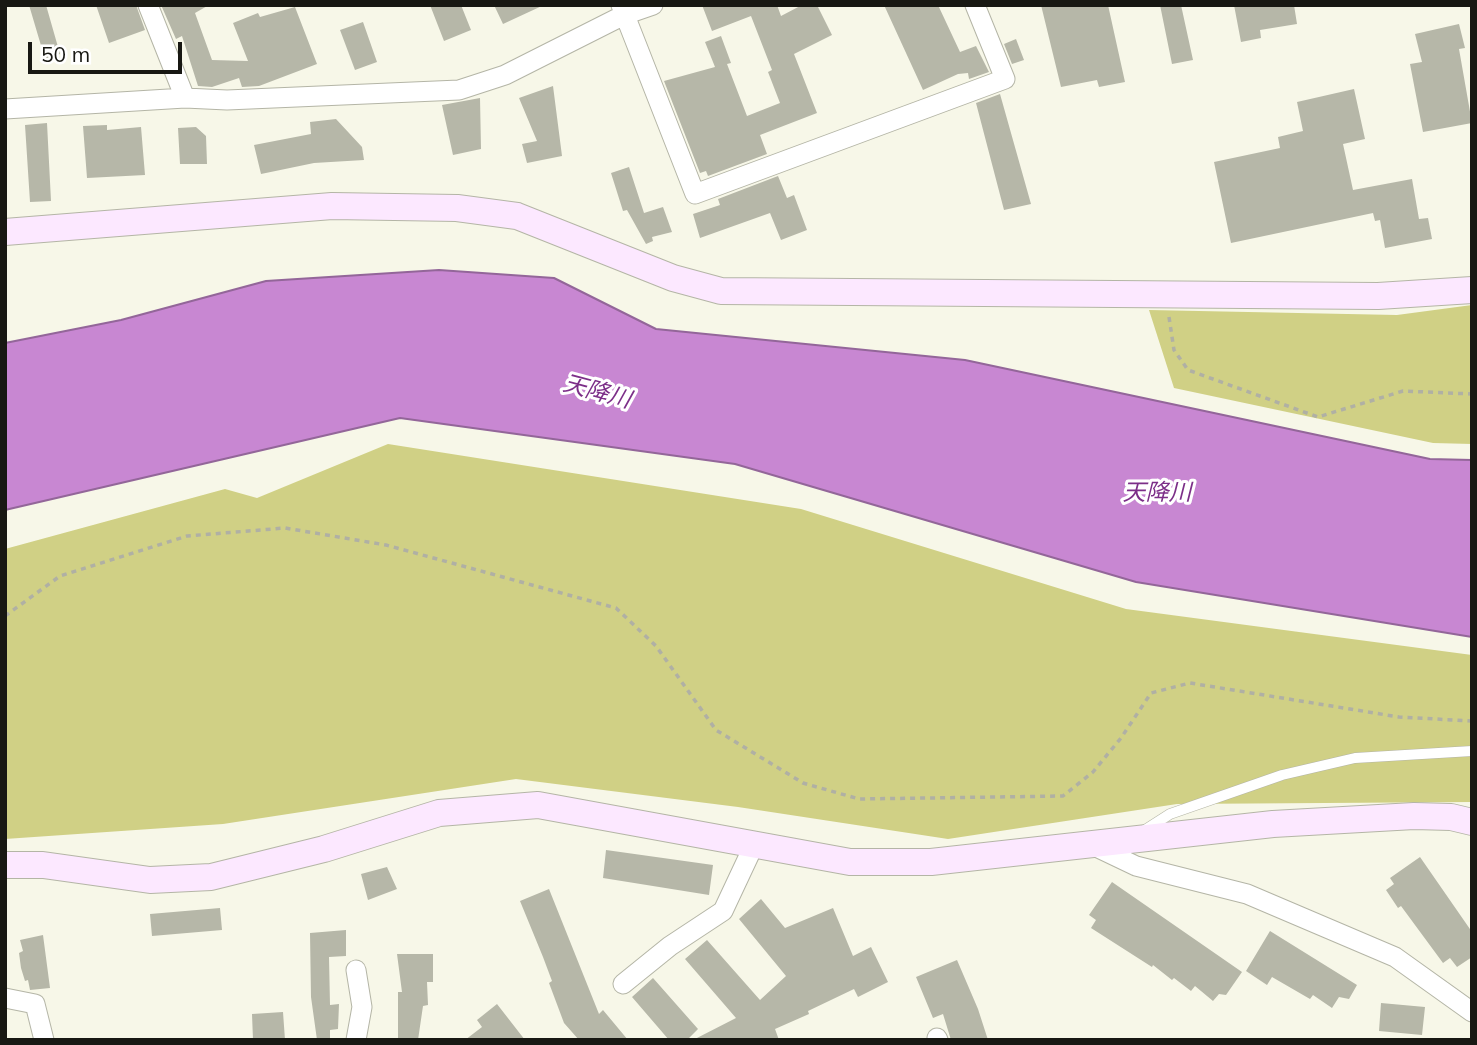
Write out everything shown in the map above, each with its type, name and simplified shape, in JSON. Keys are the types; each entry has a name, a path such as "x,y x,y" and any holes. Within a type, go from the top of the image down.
{"street":[{"path":"148,5 185,98"},
{"path":"5,108 185,98 227,100 459,90 505,75 622,10 653,5"},
{"path":"622,10 695,194 1005,79 975,5"},
{"path":"5,232 331,206 457,208 517,216 673,278 721,291 1378,296 1472,290"},
{"path":"5,865 43,866 150,880 211,877 324,849 439,813 538,805 850,862 931,863 1273,824 1359,818 1427,816 1472,822"},
{"path":"623,984 670,946 723,911 754,845"},
{"path":"1092,845 1136,866 1247,894 1395,957 1472,1012"},
{"path":"356,970 362,1007 356,1040"},
{"path":"5,998 35,1004 44,1040"}],"lane":[{"path":"1130,840 1170,814 1282,775 1355,758 1472,751"}],"path":[{"path":"1167,294 1174,350 1188,370 1318,417 1403,391 1472,394"},
{"path":"5,616 60,576 187,536 285,528 386,545 616,608 656,646 716,730 803,783 859,799 1063,796 1100,763 1151,693 1190,683 1399,717 1472,721"}],"shaded area":[{"path":"1472,305 1472,444 1433,443 1174,388 1149,310 1397,315"},
{"path":"388,444 801,509 1126,609 1472,655 1472,802 1177,804 948,839 738,807 516,779 223,824 5,839 5,549 225,489 257,498"}],"water":[{"name":"天降川","path":"439,270 554,278 656,329 965,360 1430,459 1472,460 1472,637 1136,582 735,464 400,418 5,510 5,343 121,320 266,281"}],"building":[{"path":"29,5 46,5 60,54 45,59"},
{"path":"96,5 136,5 145,30 109,43"},
{"path":"161,5 209,5 195,13 212,60 248,61 233,23 258,13 260,17 295,7 317,64 259,86 242,87 239,78 212,87 198,86 182,36 176,39"},
{"path":"430,5 461,5 471,30 444,41"},
{"path":"494,5 544,5 503,24"},
{"path":"702,5 777,5 781,16 802,5 817,5 832,35 794,54 817,113 760,135 767,154 708,176 706,171 700,173 664,81 715,67 705,42 721,36 731,63 727,64 747,116 780,103 768,72 772,70 751,16 712,31"},
{"path":"884,5 938,5 960,52 976,46 989,72 969,79 968,73 958,74 923,90"},
{"path":"1041,5 1108,5 1125,82 1099,87 1097,80 1061,87"},
{"path":"1160,5 1181,5 1193,60 1172,64"},
{"path":"1234,5 1294,5 1297,24 1260,30 1261,38 1241,42"},
{"path":"363,22 377,62 355,70 340,30"},
{"path":"1459,24 1465,48 1459,49 1472,123 1423,132 1410,64 1422,62 1415,34"},
{"path":"1016,39 1024,60 1012,64 1004,44"},
{"path":"553,86 562,156 527,163 522,144 537,141 519,98"},
{"path":"1354,89 1365,139 1343,144 1353,190 1412,179 1419,219 1428,218 1432,239 1385,248 1380,220 1375,221 1373,213 1231,243 1214,162 1280,148 1278,137 1303,131 1297,102"},
{"path":"1000,94 1031,204 1004,210 976,103"},
{"path":"480,98 481,149 453,155 442,105"},
{"path":"336,119 362,147 364,160 314,163 261,174 254,145 311,134 310,122"},
{"path":"47,123 51,201 30,202 25,125"},
{"path":"107,125 107,130 141,127 145,175 87,178 83,126"},
{"path":"196,127 206,136 207,164 180,164 178,128"},
{"path":"629,167 644,213 663,207 672,232 652,237 653,241 646,244 627,210 623,211 611,173"},
{"path":"778,176 787,198 794,195 807,230 781,240 770,213 700,238 693,214 720,205 718,199"},
{"path":"606,850 713,865 709,895 603,878"},
{"path":"1420,857 1472,932 1472,957 1457,967 1450,958 1443,963 1386,890 1394,884 1390,878"},
{"path":"387,867 397,889 368,900 361,874"},
{"path":"1112,882 1242,972 1226,995 1219,994 1213,1001 1195,986 1191,991 1091,928 1096,920 1089,915"},
{"path":"549,889 599,1014 603,1010 628,1040 579,1040 564,1023 549,983 552,981 520,901"},
{"path":"761,899 785,928 833,908 853,956 871,947 888,982 858,997 854,989 808,1011 809,1014 775,1029 779,1040 693,1040 736,1018 685,959 707,940 760,1000 786,976 739,919"},
{"path":"220,908 222,930 152,936 150,914"},
{"path":"346,930 346,956 329,957 330,1005 339,1004 338,1029 330,1030 330,1040 317,1040 311,997 310,933"},
{"path":"1270,931 1357,985 1349,999 1339,997 1332,1008 1313,995 1310,999 1272,977 1267,985 1246,971"},
{"path":"43,935 50,988 30,990 21,968 19,953 23,951 20,940"},
{"path":"397,954 433,954 433,982 427,982 428,1005 423,1006 418,1040 398,1040 398,992 402,992"},
{"path":"957,960 988,1040 951,1040 943,1014 933,1018 916,977"},
{"path":"653,978 698,1029 687,1040 669,1040 632,997"},
{"path":"1381,1003 1425,1007 1422,1035 1379,1031"},
{"path":"497,1004 525,1040 465,1040 482,1027 477,1020"},
{"path":"283,1012 285,1040 253,1040 252,1014"}]}
